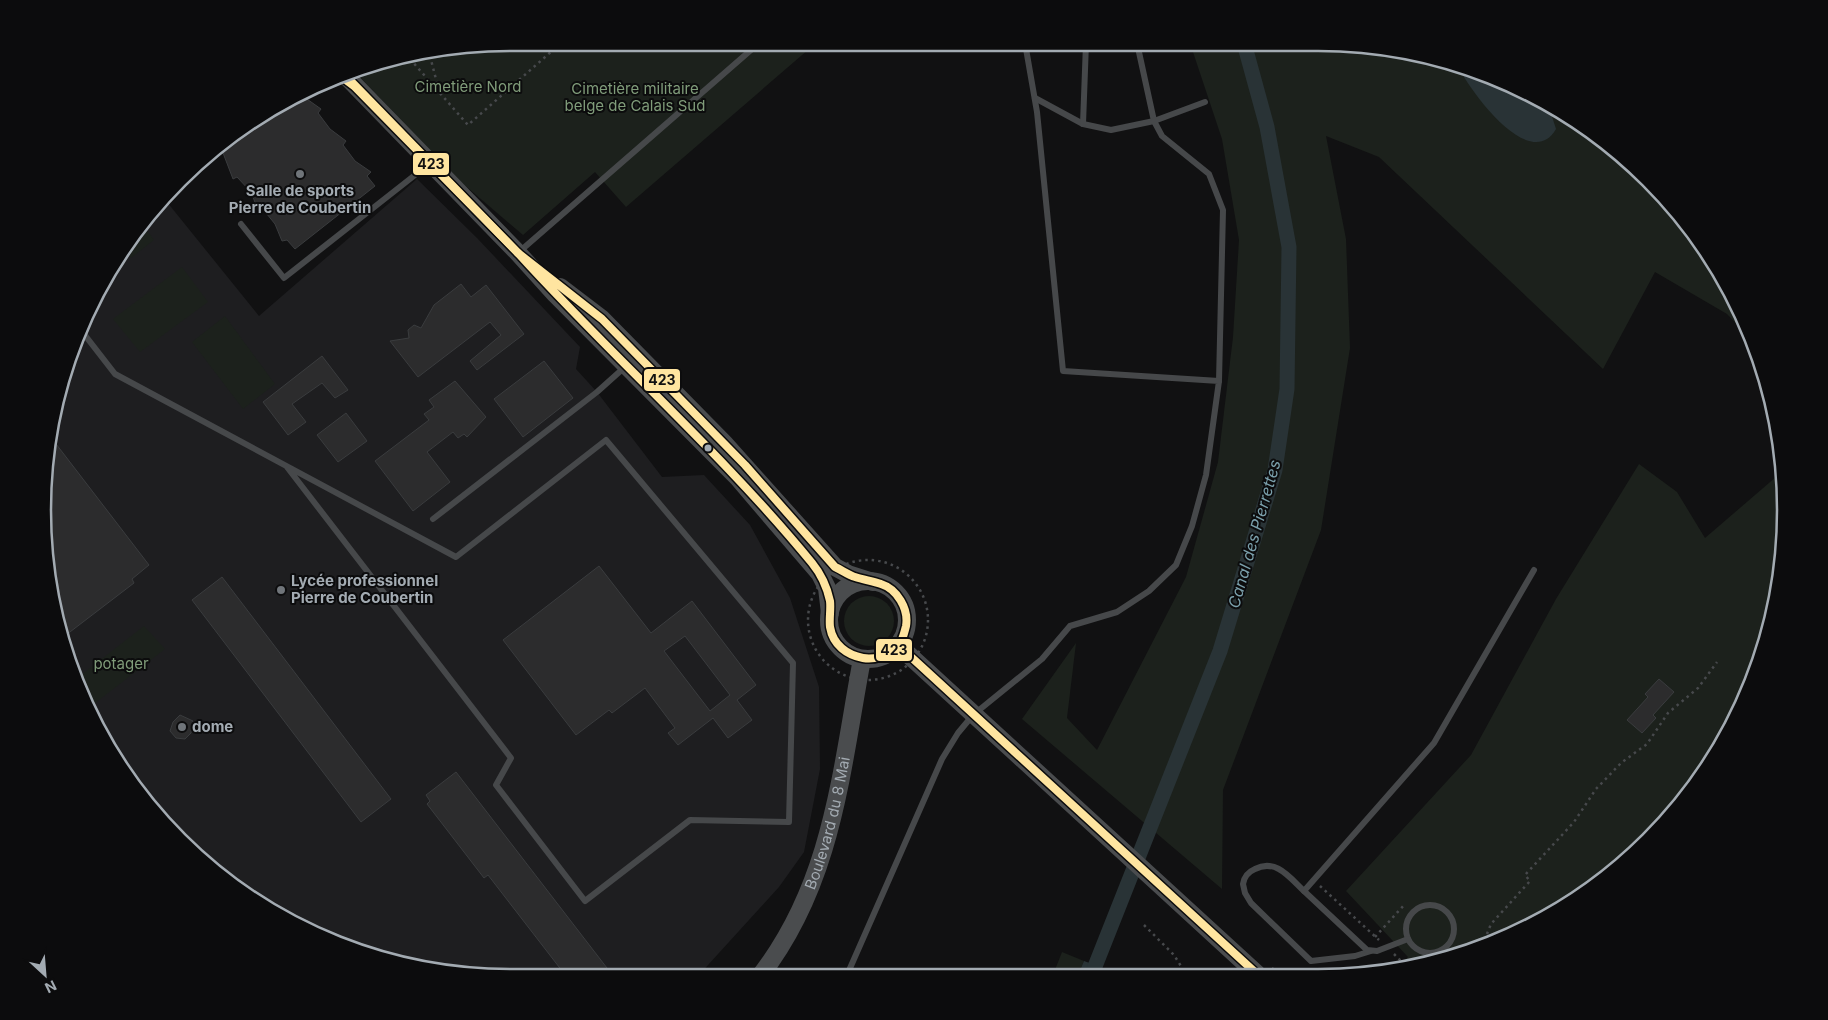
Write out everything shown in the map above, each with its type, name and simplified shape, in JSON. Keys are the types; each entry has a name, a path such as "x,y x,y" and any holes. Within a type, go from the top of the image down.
{"street":[{"path":"348,81 518,253 555,284 592,310 633,360 802,550 824,581 830,612 830,628 836,643 848,653 862,659 882,657 898,645 907,626 904,606 892,589 838,569 745,465 633,360"},
{"path":"830,612 836,598 847,587 862,582 873,582"},
{"path":"898,645 1252,969"},
{"name":"Boulevard du 8 Mai","path":"765,969 789,934 818,873 832,824 862,659"}],"lane":[{"path":"518,253 750,51"},
{"path":"1026,51 1035,98 1063,370 1219,381"},
{"path":"1083,124 1086,51"},
{"path":"850,969 942,759 958,733 973,715 1042,659 1070,626 1117,612 1150,591 1176,565 1192,526 1206,475 1219,381 1223,210 1209,174 1162,136 1154,120 1139,51"},
{"path":"1035,98 1083,124 1111,130 1154,120 1205,102"},
{"path":"241,224 284,278 430,164"},
{"path":"85,336 115,374 456,557 606,440 792,663 789,822 690,820 585,901 496,785 511,758 287,467"},
{"path":"433,519 597,392 633,360"},
{"path":"1304,891 1440,734 1534,570"},
{"path":"1372,951 1362,946 1280,869 1271,865 1260,867 1250,872 1243,884 1245,894 1252,903 1310,960 1355,956 1387,948 1408,939"},
{"path":"1426,905 1441,907 1452,917 1454,936 1446,948 1432,953 1418,950 1408,939 1406,925 1413,912 1426,905"}],"path":[{"path":"413,62 468,125 551,51"},
{"path":"431,58 440,93"},
{"path":"861,561 886,563 898,568 916,584 927,607 928,620 924,644 913,660 897,673 885,678 858,680 834,670 824,661 811,638 809,611 812,598 824,581 838,569 861,561"},
{"path":"1486,937 1491,924 1530,881 1525,875 1574,822 1596,789 1621,763 1647,744 1668,713 1698,688 1717,662"},
{"path":"1314,880 1401,961"},
{"path":"1375,937 1405,904"},
{"path":"1144,925 1174,956 1183,969"}],"shaded area":[{"path":"1463,75 1494,86 1547,113 1552,116 1556,129 1545,140 1531,142 1516,135 1487,108"},
{"path":"417,179 477,238 580,347 576,369 597,392 662,477 704,475 750,525 790,598 819,687 820,769 804,852 779,887 704,969 480,968 421,960 391,953 334,934 281,907 231,874 208,855 165,812 129,765 113,739 86,686 67,629 55,570 51,510 52,480 55,450 67,391 86,334 113,281 146,231 169,204 259,316"},
{"path":"1084,961 1106,969 1081,969"}],"green space":[{"path":"807,51 626,207 595,172 523,235 461,182 360,77 421,60 480,52"},
{"path":"1193,51 1318,51 1378,55 1437,67 1494,86 1547,113 1573,129 1620,165 1642,186 1682,231 1699,255 1738,325 1727,314 1655,272 1603,369 1379,157 1326,136 1346,239 1350,348 1321,530 1223,790 1222,889 1022,719 1076,643 1067,718 1097,750 1186,577 1218,462 1233,337 1239,240 1222,139"},
{"path":"147,230 154,240 131,258 129,255"},
{"path":"182,267 208,302 140,352 113,319"},
{"path":"225,316 275,384 243,409 192,342"},
{"path":"1639,464 1677,492 1705,538 1776,477 1776,540 1773,570 1761,629 1742,686 1729,713 1699,765 1682,789 1663,812 1620,855 1573,891 1547,907 1494,934 1437,953 1405,960 1408,957 1346,891 1471,755 1556,599"},
{"path":"864,596 874,596 887,603 894,616 894,626 887,639 874,646 864,646 855,642 848,635 844,626 844,616 848,607 855,600"},
{"name":"potager","path":"144,626 165,649 94,704 82,674"},
{"path":"1062,952 1084,961 1081,969 1055,969"}],"building":[{"name":"Salle de sports Pierre de Coubertin","path":"307,99 321,109 318,113 330,129 346,141 343,145 355,161 371,172 367,176 375,186 295,249 287,240 282,241 275,224 262,208 258,210 251,192 237,177 233,179 223,153 255,129"},
{"path":"461,284 471,297 486,285 524,334 477,370 470,361 501,335 490,322 418,377 390,341 409,338 408,330 414,325 421,328 434,305"},
{"path":"322,356 348,390 335,398 322,383 292,404 306,422 288,435 263,402"},
{"path":"544,361 573,398 523,437 494,399"},
{"path":"455,381 486,417 467,437 464,434 458,438 453,432 427,452 450,482 413,511 375,461 429,420 424,414 434,407 429,400"},
{"path":"346,413 367,441 338,462 317,435"},
{"path":"56,444 149,565 132,579 134,583 68,633 60,599 52,540 52,480"},
{"path":"599,566 651,633 692,601 756,685 737,700 752,720 728,738 713,718 678,745 668,733 675,728 645,688 612,713 609,710 576,735 503,640","holes":["685,636 730,695 710,711 664,651"]},
{"path":"222,577 391,799 361,822 192,600"},
{"path":"1659,679 1674,692 1653,715 1656,718 1642,733 1627,720 1648,697 1645,694"},
{"name":"dome","path":"180,715 193,721 191,733 185,739 176,738 170,731 173,722"},
{"path":"456,772 607,968 561,969 488,875 484,878 427,804 430,801 426,795"}],"waterway":[{"name":"Canal des Pierrettes","path":"1094,969 1220,651 1275,470 1287,389 1289,247 1267,127 1246,51"}],"transit line":[{"name":"423","path":"350,80 518,253"},
{"name":"423","path":"348,81 518,253"},
{"name":"423","path":"518,253 602,319 745,465 835,567 852,576 887,587 897,595 906,613 906,626 902,638 895,649 880,657 867,658 857,657 846,652 838,644 830,627 830,601 827,591 821,576 812,563 742,483 518,253"},
{"name":"423","path":"898,645 1252,969"}],"place":[{"name":"Salle de sports Pierre de Coubertin","path":"300,174"},
{"name":"Lycée professionnel Pierre de Coubertin","path":"281,590"},
{"name":"dome","path":"182,727"}],"park label":[{"name":"Cimetière Nord","path":"468,87"},
{"name":"Cimetière militaire belge de Calais Sud","path":"635,98"}]}
